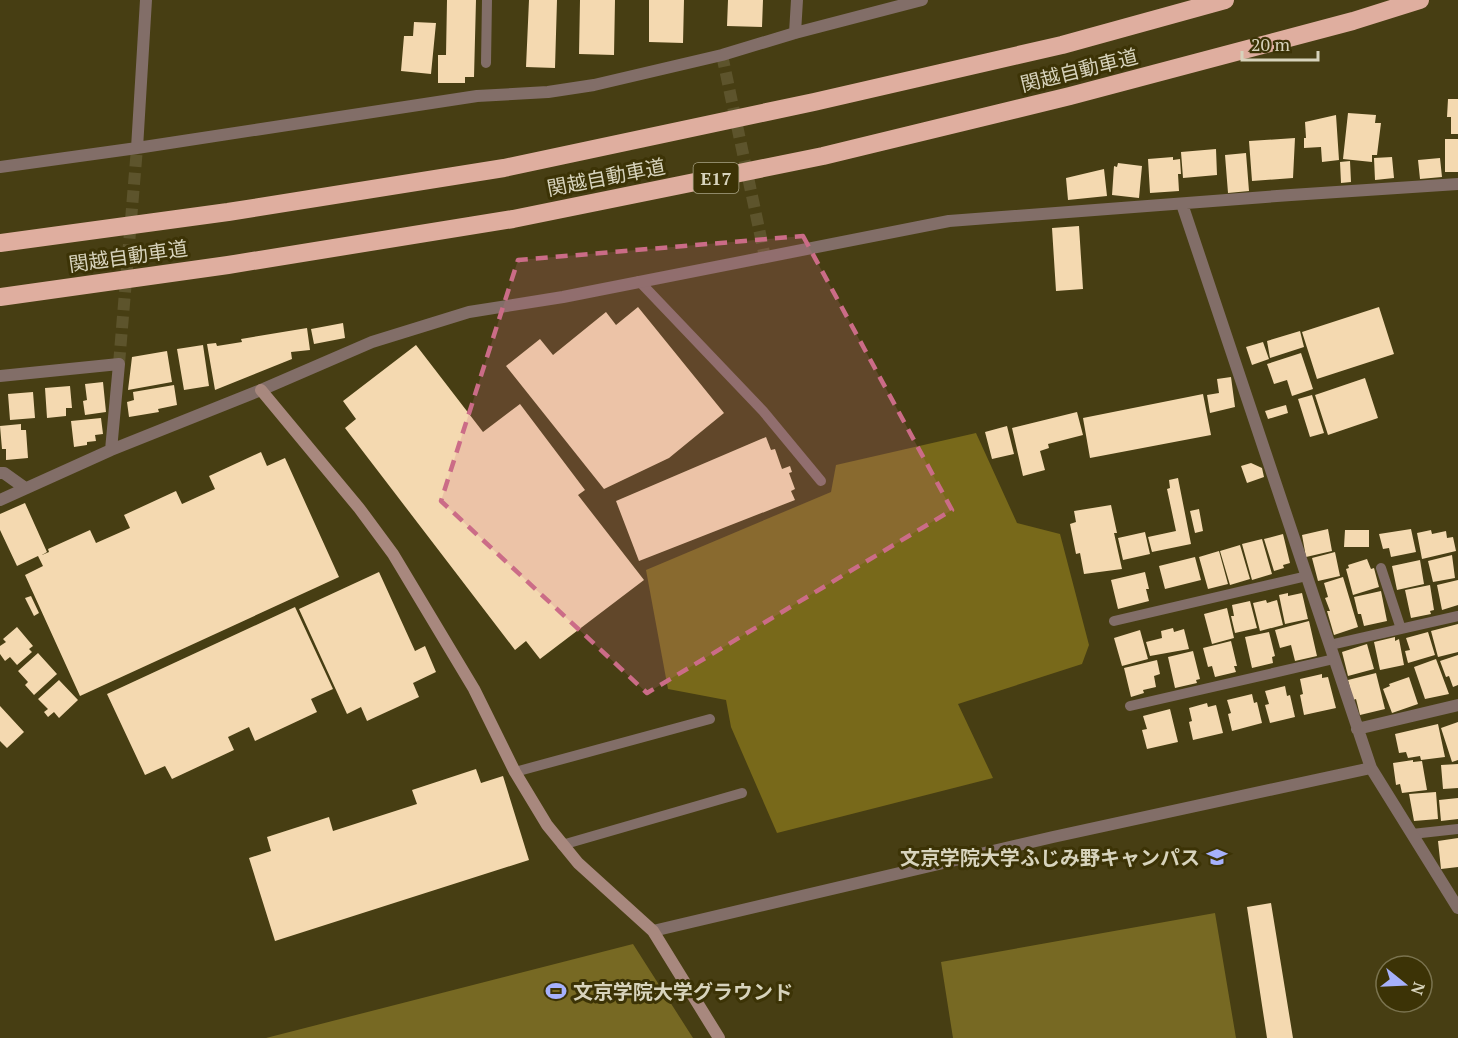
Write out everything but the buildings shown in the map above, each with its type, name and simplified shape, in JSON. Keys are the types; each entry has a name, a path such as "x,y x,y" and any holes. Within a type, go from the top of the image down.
{"highway":[{"name":"関越自動車道","path":"0,243 228,212 504,168 814,102 1062,45 1225,0"},
{"name":"関越自動車道","path":"0,297 228,265 513,219 823,156 1070,96 1353,21 1420,0"}],"street":[{"path":"137,148 146,0"},
{"path":"795,33 797,0"},
{"path":"0,167 477,96 548,92 594,85 722,55 795,33 922,0"},
{"path":"0,500 111,450 261,390 372,342 469,312 563,297 949,221 1458,184"},
{"path":"1182,204 1371,768 1458,908"},
{"path":"0,376 119,364 111,450"},
{"path":"261,390 359,508 393,554 474,689 534,805 562,846 578,864 653,931 719,1038"},
{"path":"0,473 4,473 25,488"},
{"path":"1357,729 1458,705"},
{"path":"653,931 1053,837 1371,768"}],"lane":[{"path":"486,63 487,0"},
{"path":"639,281 763,411 821,481"},
{"path":"1381,568 1401,629"},
{"path":"1114,621 1307,576"},
{"path":"1330,645 1458,616"},
{"path":"1130,705 1334,659"},
{"path":"515,772 710,719"},
{"path":"562,846 742,793"},
{"path":"1412,834 1458,829"}],"highlighted area":[{"path":"803,236 952,510 647,693 441,501 518,260"}],"shaded area":[{"path":"976,433 1017,523 1060,534 1089,645 1082,664 958,704 993,778 777,833 731,727 726,700 668,689 646,570 831,492 836,465"},
{"path":"1215,913 1236,1038 953,1038 941,962"},
{"name":"文京学院大学グラウンド","path":"633,944 693,1038 266,1038"}],"tunnel":[{"path":"722,55 765,257"},
{"path":"119,364 137,148"}],"place":[{"name":"文京学院大学ふじみ野キャンパス","path":"1217,857"},
{"name":"文京学院大学グラウンド","path":"556,991"}]}
